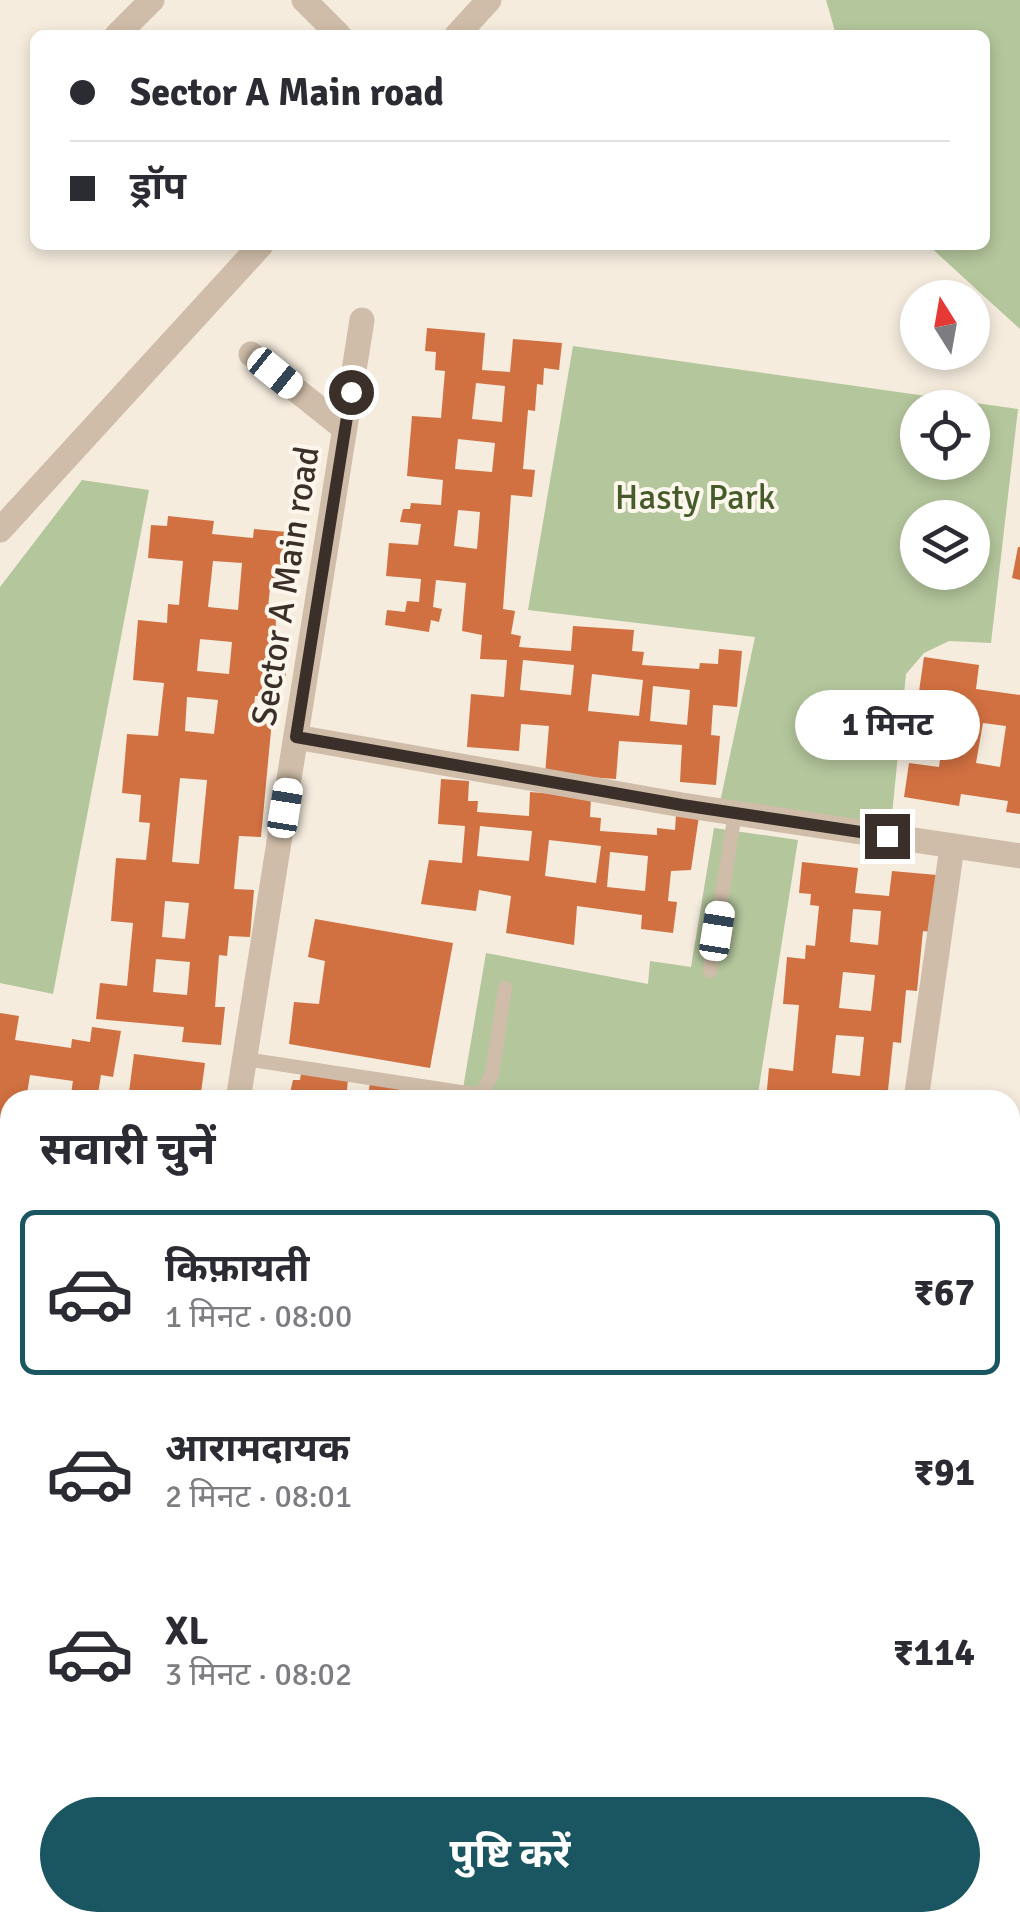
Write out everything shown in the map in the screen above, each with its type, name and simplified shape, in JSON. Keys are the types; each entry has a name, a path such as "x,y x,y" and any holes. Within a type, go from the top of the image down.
{"street":[{"path":"122,30 152,0"},
{"path":"304,0 334,30"},
{"path":"462,30 489,0"},
{"path":"0,530 256,250"},
{"name":"Sector A Main road","path":"240,1090 362,320"},
{"path":"251,354 345,429"},
{"path":"296,737 736,813 1020,856"},
{"path":"917,1090 952,846"}],"lane":[{"path":"710,970 736,813"},
{"path":"484,1090 492,1074 505,988"},
{"path":"245,1060 468,1090"}],"green space":[{"path":"826,0 1020,0 1020,329 990,302 990,280 966,280 933,250 990,250 990,30 835,30"},
{"name":"Hasty Park","path":"573,346 900,392 900,480 990,480 990,405 1018,409 991,643 949,641 924,653 906,674 890,835 718,812 755,637 528,610"},
{"path":"82,480 149,490 53,994 0,983 0,587"},
{"path":"714,828 798,840 759,1090 463,1090 486,953 648,984 650,961 691,967"}],"building":[{"path":"427,328 485,333 482,370 510,372 513,339 562,343 559,370 544,368 543,385 537,384 535,411 528,410 523,469 535,470 532,497 511,495 503,609 515,611 511,634 521,636 519,647 571,651 573,626 634,630 632,651 644,652 642,665 699,669 700,663 718,664 719,649 742,651 737,707 713,705 711,735 720,736 716,785 680,782 682,745 619,741 616,779 545,774 549,726 521,724 519,751 467,747 471,694 504,697 507,660 480,659 482,635 462,631 466,583 436,580 433,607 442,609 439,622 431,620 429,632 385,625 387,610 405,612 407,601 419,602 421,579 386,576 389,543 418,545 421,524 400,522 403,509 410,509 411,503 441,505 443,480 407,476 412,416 441,418 445,371 435,370 436,352 425,351","holes":["476,383 505,386 502,422 472,419","458,439 495,443 492,472 455,469","458,510 480,512 477,549 454,546","523,660 574,665 571,695 520,690","592,674 643,680 639,716 588,711","653,686 690,690 687,725 650,721"]},
{"path":"168,516 214,521 212,534 253,538 254,529 298,533 295,566 281,565 280,579 271,578 267,618 276,619 275,639 289,641 285,681 263,680 261,696 255,696 253,718 272,720 261,837 239,836 234,889 254,890 250,937 229,936 227,956 219,955 215,1007 225,1007 221,1045 182,1042 184,1027 96,1019 100,983 127,986 133,923 111,921 116,858 146,860 150,823 139,822 141,795 122,793 127,734 158,736 164,683 133,680 138,620 167,623 168,604 179,605 183,561 148,558 151,525 167,526","holes":["213,561 242,563 238,610 208,607","200,639 232,642 229,674 197,671","187,697 218,700 214,734 185,731","180,778 207,780 199,864 172,862","165,901 189,903 185,939 162,937","156,959 190,962 187,995 153,992"]},
{"path":"1020,547 1020,580 1012,578"},
{"path":"924,657 979,665 976,689 1020,695 1020,814 1006,812 1008,801 961,794 959,806 904,797 909,763 939,767 947,710 917,705","holes":["983,723 1006,726 1000,767 976,763"]},
{"path":"441,779 469,781 468,801 478,801 477,812 529,816 530,792 591,797 590,817 601,818 600,831 657,835 657,828 675,830 676,815 699,816 691,870 671,871 668,901 677,902 673,933 641,929 642,915 577,906 574,945 506,933 511,896 479,890 476,911 421,904 429,860 462,863 465,826 438,824","holes":["480,826 532,831 529,861 477,856","549,840 601,846 596,883 545,876","610,852 648,856 645,891 607,887"]},
{"path":"802,862 858,868 855,893 889,896 892,871 937,875 932,932 923,931 917,991 906,990 901,1043 893,1042 888,1090 767,1090 769,1068 793,1071 799,1005 783,1004 787,957 805,959 806,945 815,946 819,906 810,905 811,894 799,893","holes":["853,909 881,911 878,945 850,942","843,972 875,975 871,1011 839,1008","836,1035 864,1037 860,1076 832,1073"]},
{"path":"315,919 453,943 430,1068 289,1044 294,1002 319,1004 325,961 308,957"},
{"path":"0,1013 19,1016 15,1040 71,1048 72,1039 90,1042 92,1027 121,1031 113,1077 101,1075 99,1090 72,1090 73,1081 30,1075 28,1090 0,1090"},
{"path":"134,1054 205,1063 201,1090 129,1090"},
{"path":"301,1073 348,1079 347,1090 291,1090 293,1080 300,1080"},
{"path":"370,1081 399,1085 399,1090 369,1090"}],"route":[{"path":"351,392 296,737 496,774 887,836"}]}
